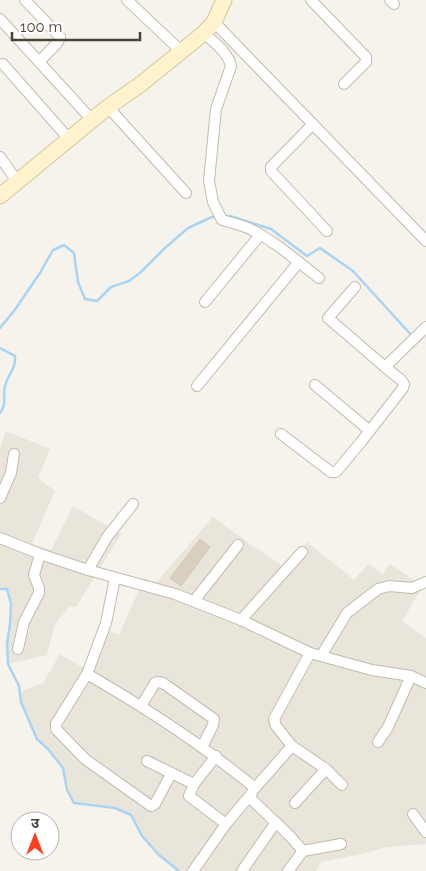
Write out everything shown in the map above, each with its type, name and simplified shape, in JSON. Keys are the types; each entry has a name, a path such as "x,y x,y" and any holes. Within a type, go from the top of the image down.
{"main road":[{"path":"0,196 108,107 182,52 209,28 224,0"}],"street":[{"path":"25,0 60,37 58,42 39,62"},
{"path":"127,0 182,52"},
{"path":"312,0 366,57 365,63 344,84"},
{"path":"0,19 92,120"},
{"path":"209,28 312,124 426,242"},
{"path":"209,28 231,66 216,109 209,181 213,202 218,215 224,221 260,234 318,278"},
{"path":"3,64 69,139"},
{"path":"108,107 186,193"},
{"path":"312,124 271,167 271,171 327,231"},
{"path":"0,157 17,182"},
{"path":"205,302 260,234"},
{"path":"197,386 299,262"},
{"path":"281,434 330,472 335,472 404,387 401,380 328,318 355,287"},
{"path":"385,367 426,327"},
{"path":"315,385 370,431"},
{"path":"0,498 11,473 14,454"},
{"path":"88,570 107,537 132,504"},
{"path":"0,538 88,570 175,594 241,620 321,656 372,670 411,676 426,683"},
{"path":"194,601 238,545"},
{"path":"241,620 302,552"},
{"path":"18,649 24,622 39,593 34,575 40,554"},
{"path":"116,578 106,623 87,674 56,724 58,732 86,759 151,806 155,804 171,774"},
{"path":"321,656 347,613 383,586 412,588 426,582"},
{"path":"310,652 274,719 276,726 292,746 326,770 342,785"},
{"path":"87,674 141,706 216,756 255,788"},
{"path":"378,742 388,728 411,676"},
{"path":"141,706 155,683 163,683 214,719 202,747"},
{"path":"192,871 226,824 292,746"},
{"path":"216,756 189,793 190,797 226,824"},
{"path":"147,761 194,784"},
{"path":"295,803 326,770"},
{"path":"249,797 303,851"},
{"path":"413,814 426,832"},
{"path":"242,871 276,822"},
{"path":"288,871 303,851 341,844"}],"shaded area":[{"path":"6,431 50,449 38,478 55,491 32,544 51,550 73,506 121,534 76,607 69,607 55,624 47,655 8,664 7,644 11,604 7,589 0,589 0,448"},
{"path":"213,517 285,567 307,542 354,580 368,564 383,574 390,564 423,586 402,621 426,638 426,844 387,847 321,862 316,871 179,871 159,855 142,836 130,815 115,808 74,803 67,790 63,768 40,741 21,702 20,692 43,683 60,654 85,669 104,628 119,635 144,578 156,583"}],"building":[{"path":"200,539 210,547 181,586 170,578"}],"waterway":[{"path":"225,216 271,229 307,256 320,248 353,271 413,337"},
{"path":"0,328 40,273 53,250 64,245 74,253 78,282 85,299 97,301 111,287 129,281 141,272 188,228 212,217 217,217"},
{"path":"0,348 15,356 14,365 4,390 4,406 0,413"},
{"path":"0,589 7,589 11,604 7,644 8,664 19,686 21,702 37,739 48,749 63,768 67,790 74,803 115,808 131,815 142,836 159,855 179,871"}]}
